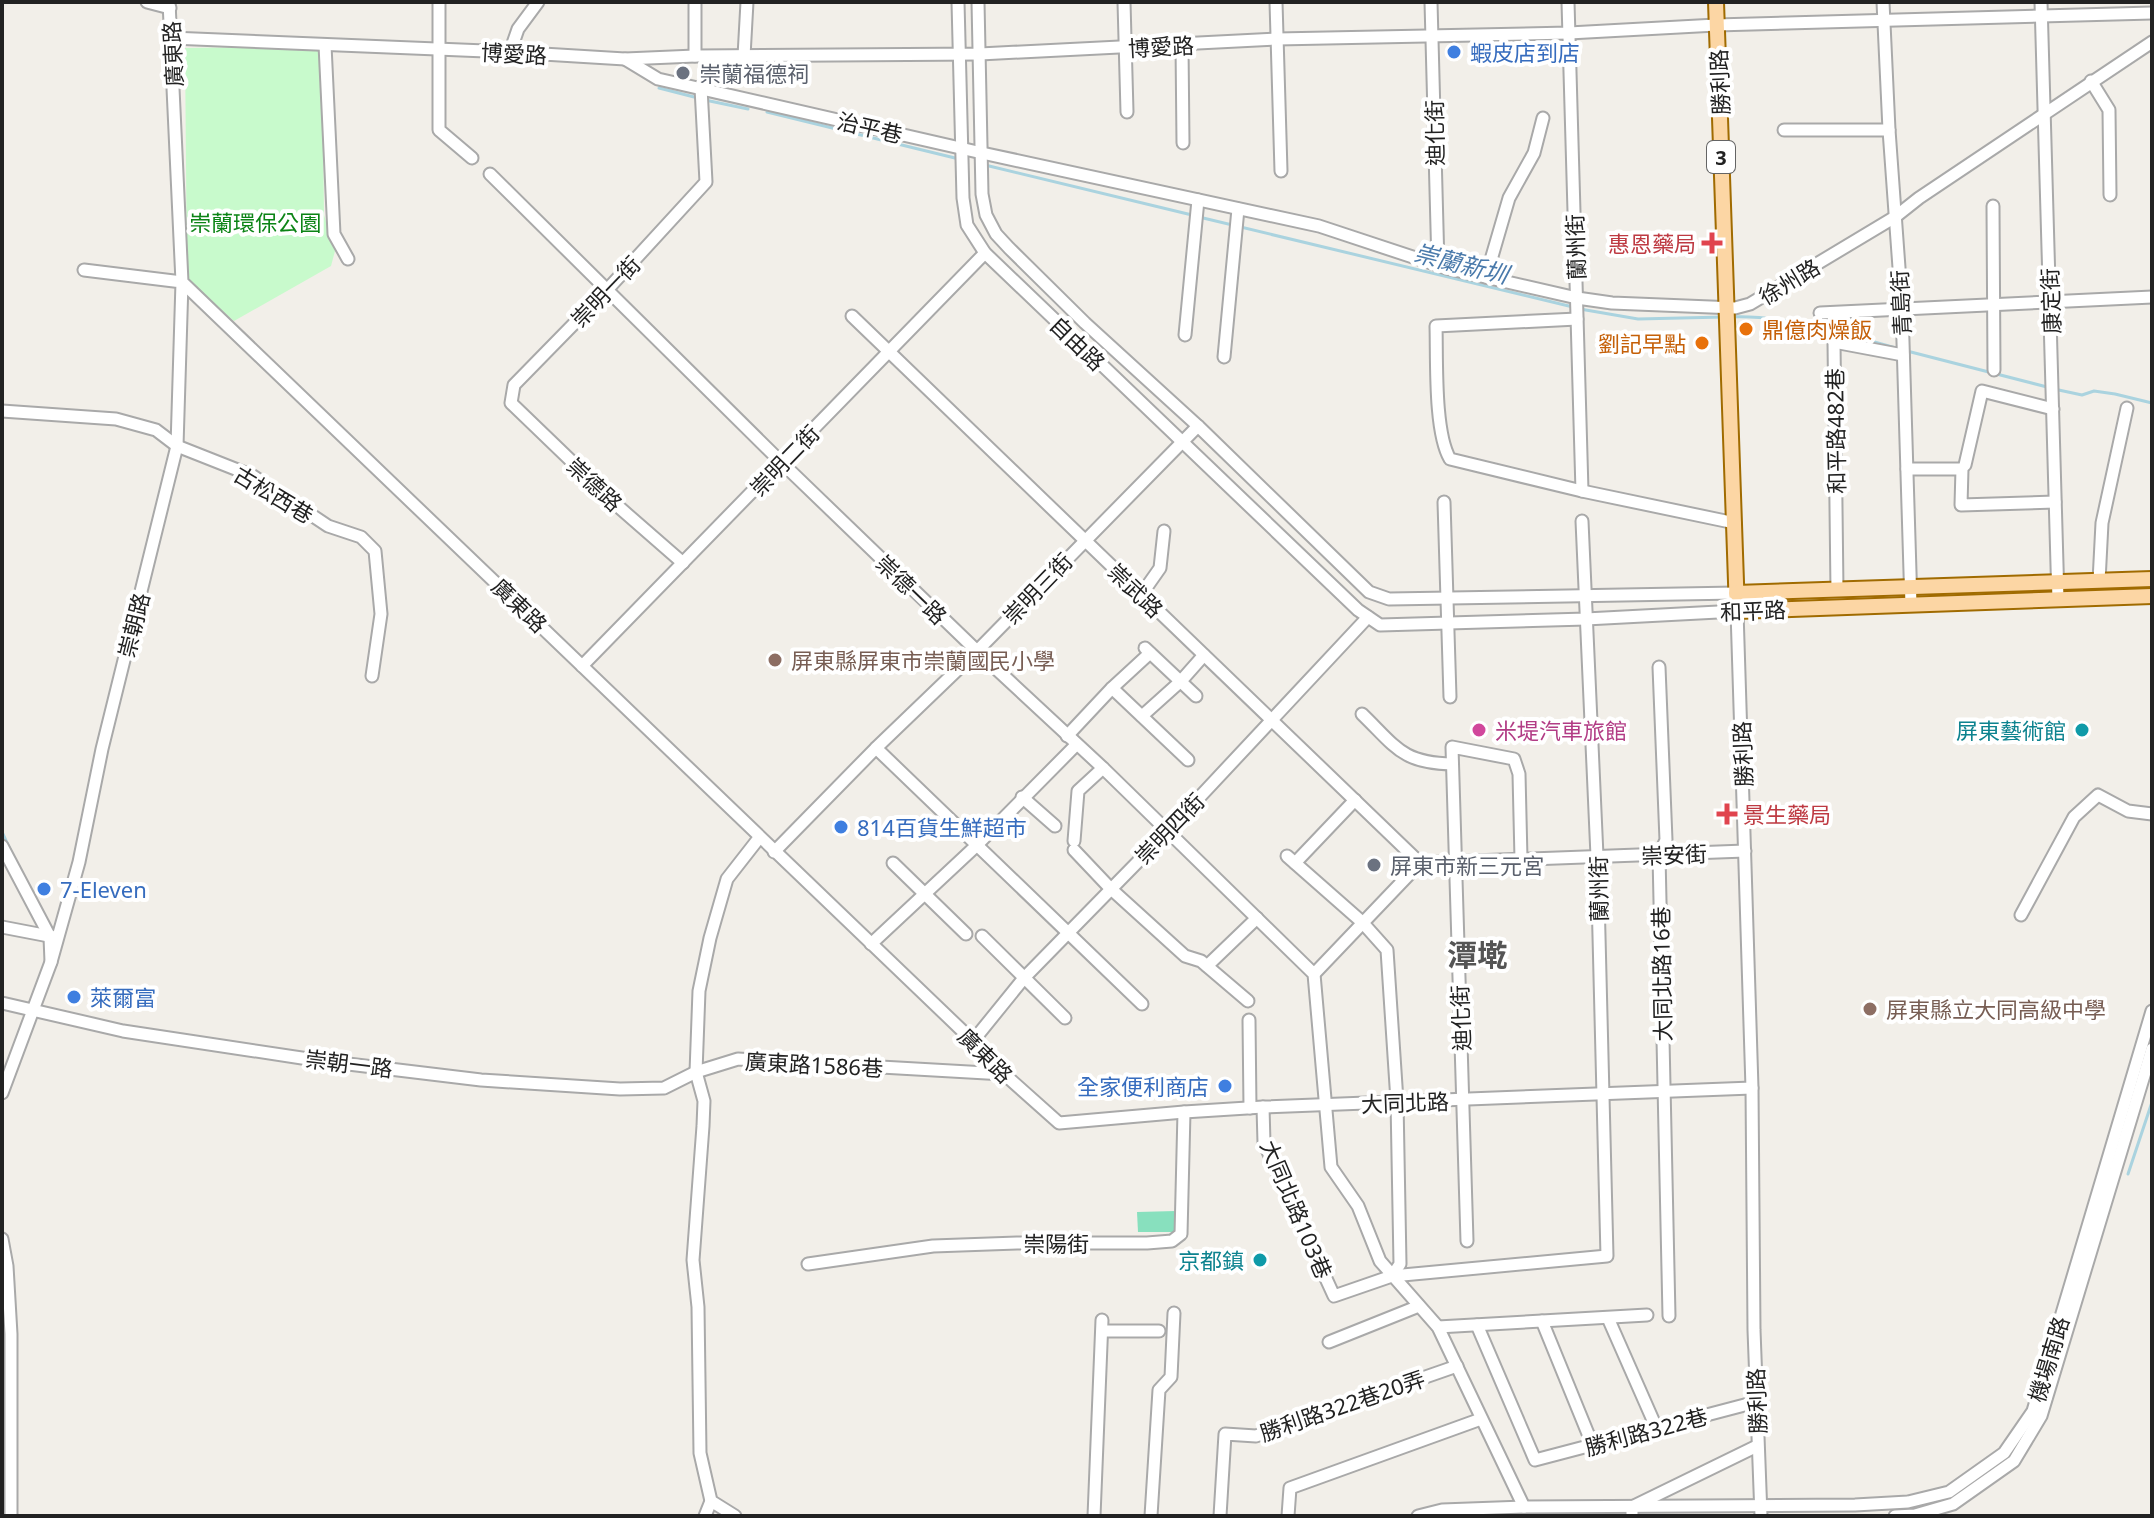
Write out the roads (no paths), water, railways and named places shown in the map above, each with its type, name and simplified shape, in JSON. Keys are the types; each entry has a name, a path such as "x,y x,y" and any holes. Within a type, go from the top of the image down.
{"main road":[{"name":"勝利路","path":"1716,2 1737,611"},
{"name":"和平路","path":"1736,593 2152,579"},
{"name":"和平路","path":"1737,611 2152,596"}],"street":[{"path":"147,2 170,5"},
{"path":"439,2 439,130 472,158"},
{"path":"510,52 518,29 538,2"},
{"path":"695,2 695,56"},
{"path":"744,56 747,2"},
{"name":"自由路","path":"958,2 967,225 985,253 1363,614"},
{"name":"自由路","path":"978,2 982,194 986,215 996,234 1085,323 1198,426 1369,592"},
{"path":"1124,2 1127,112"},
{"path":"1276,2 1281,171"},
{"name":"迪化街","path":"1431,2 1438,265"},
{"name":"蘭州街","path":"1568,2 1582,491"},
{"name":"青島街","path":"1883,2 1902,309 1911,605"},
{"name":"康定街","path":"2041,2 2058,600"},
{"name":"廣東路","path":"170,5 182,282 1004,1074 1059,1123"},
{"name":"博愛路","path":"171,38 625,59 959,55 1277,39 1569,33 1716,25 2152,13"},
{"name":"徐州路","path":"1582,491 1450,459 1443,448 1436,326 1612,303 1726,313 1750,304 1895,217 2152,42"},
{"path":"325,45 334,234 348,259"},
{"path":"1182,45 1183,143"},
{"name":"治平巷","path":"625,59 658,79 702,96 982,162 1120,184 1197,211 1237,220 1292,220 1319,226 1577,308"},
{"path":"2091,81 2109,110 2110,195"},
{"name":"崇明一街","path":"511,403 514,385 706,182 702,96"},
{"path":"1486,277 1509,198 1534,153 1543,118"},
{"path":"1784,130 1889,130"},
{"name":"崇德一路","path":"490,174 781,462 1314,974"},
{"path":"1993,206 1994,370"},
{"path":"1185,335 1197,211"},
{"path":"1224,357 1237,220"},
{"name":"崇明二街","path":"582,666 985,253"},
{"path":"84,270 182,282"},
{"name":"崇朝路","path":"54,937 79,862 102,749 177,446 182,282"},
{"name":"徐州路","path":"1820,313 2152,297"},
{"name":"崇武路","path":"852,316 1420,863"},
{"name":"和平路482巷","path":"1837,590 1834,342 1903,350"},
{"path":"1965,465 1982,391 2053,409"},
{"name":"崇德路","path":"511,403 620,508 683,563"},
{"path":"2099,581 2102,523 2127,408"},
{"name":"古松西巷","path":"2,411 116,419 156,430 177,446 253,476 328,526 361,537 375,551 381,614 372,676"},
{"name":"崇明三街","path":"774,852 1198,426"},
{"path":"1907,469 1962,469 1961,505 2055,502"},
{"path":"1582,491 1735,523"},
{"path":"1444,502 1450,697"},
{"name":"蘭州街","path":"1392,1276 1607,1256 1597,856 1582,521"},
{"path":"1141,595 1160,568 1164,531"},
{"name":"和平路","path":"1369,592 1389,599 1736,593"},
{"name":"和平路","path":"1363,614 1380,625 1737,611"},
{"name":"勝利路","path":"1737,611 1752,1088 1760,1511"},
{"name":"崇明四街","path":"973,1041 1024,978 1167,832 1272,719 1363,614"},
{"path":"871,944 976,846 1022,797 1147,650 1196,696"},
{"path":"1142,716 1181,681 1204,655"},
{"name":"大同北路16巷","path":"1659,667 1666,840 1659,855 1669,1316"},
{"path":"1112,688 1188,760"},
{"path":"1362,714 1406,755 1426,764 1452,764"},
{"name":"迪化街","path":"1467,1241 1453,863 1452,747 1514,759 1519,774 1521,859"},
{"path":"876,748 1142,1004"},
{"path":"1103,768 1078,791 1074,845 1110,888 1185,956 1201,961 1248,1001"},
{"path":"2021,915 2074,817 2098,795 2128,811 2152,814"},
{"path":"1022,797 1055,826"},
{"path":"1355,800 1291,859 1362,922 1387,950 1397,1101 1400,1264 1392,1276"},
{"path":"705,1516 711,1501 700,1453 698,1307 693,1260 704,1101 696,1072 699,991 727,879 759,838"},
{"name":"崇安街","path":"1420,863 1745,851"},
{"path":"2,1093 51,962 54,937 4,852"},
{"path":"893,863 966,934"},
{"path":"1420,863 1314,974 1331,1167 1358,1206 1380,1261 1438,1327 1524,1507"},
{"path":"1207,966 1257,918"},
{"path":"2,927 54,937"},
{"path":"982,936 1065,1018"},
{"name":"崇朝一路","path":"2,1003 123,1031 315,1060 481,1080 620,1089 664,1088 696,1072"},
{"name":"機場南路","path":"1418,1516 1442,1510 1524,1507 1760,1511 1908,1502 1949,1492 2004,1453 2033,1411 2152,1011"},
{"path":"1249,1020 1257,1108"},
{"name":"機場南路","path":"1895,1516 1915,1515 1953,1504 2014,1461 2041,1416 2152,1049"},
{"name":"廣東路1586巷","path":"696,1072 738,1059 1004,1074"},
{"name":"大同北路","path":"1059,1123 1257,1108 1752,1088"},
{"name":"大同北路103巷","path":"1257,1108 1264,1143 1334,1296 1392,1276"},
{"name":"崇陽街","path":"808,1264 933,1246 1172,1241 1181,1234 1184,1112"},
{"path":"2,1239 7,1266 10,1368 6,1399 11,1516"},
{"path":"1329,1342 1419,1306"},
{"path":"1151,1516 1159,1390 1171,1377 1174,1313"},
{"path":"1438,1327 1647,1315"},
{"path":"1608,1318 1656,1427"},
{"path":"1542,1321 1593,1446"},
{"name":"勝利路322巷","path":"1477,1325 1535,1460 1756,1402"},
{"path":"1094,1516 1103,1326 1159,1331"},
{"name":"勝利路322巷20弄","path":"1220,1516 1225,1434 1256,1436 1457,1366"},
{"path":"1288,1516 1290,1488 1481,1419"},
{"path":"1632,1511 1757,1446"},
{"path":"711,1501 735,1516"}],"waterway":[{"name":"崇蘭新圳","path":"659,88 698,98"},
{"name":"崇蘭新圳","path":"705,100 748,109"},
{"name":"崇蘭新圳","path":"767,112 959,159"},
{"name":"崇蘭新圳","path":"985,165 1192,215"},
{"name":"崇蘭新圳","path":"1199,217 1573,307"},
{"name":"崇蘭新圳","path":"1580,309 1638,319 1724,317"},
{"name":"崇蘭新圳","path":"1731,317 1796,322 1900,349"},
{"name":"崇蘭新圳","path":"1907,351 2047,387"},
{"name":"崇蘭新圳","path":"2054,389 2082,395 2094,391 2152,403"},
{"name":"崇蘭新圳","path":"2,832 14,858"},
{"path":"2128,1174 2152,1102"}],"place":[{"name":"蝦皮店到店","path":"1454,52"},
{"name":"崇蘭福德祠","path":"683,73"},
{"name":"惠恩藥局","path":"1712,243"},
{"name":"鼎億肉燥飯","path":"1746,329"},
{"name":"劉記早點","path":"1702,343"},
{"name":"屏東縣屏東市崇蘭國民小學","path":"775,660"},
{"name":"米堤汽車旅館","path":"1479,730"},
{"name":"屏東藝術館","path":"2082,730"},
{"name":"景生藥局","path":"1727,814"},
{"name":"814百貨生鮮超市","path":"841,827"},
{"name":"屏東市新三元宮","path":"1374,865"},
{"name":"7-Eleven","path":"44,889"},
{"name":"萊爾富","path":"74,997"},
{"name":"屏東縣立大同高級中學","path":"1870,1009"},
{"name":"全家便利商店","path":"1225,1086"},
{"name":"京都鎮","path":"1260,1260"}],"district":[{"name":"潭墘","path":"1477,954"}],"park label":[{"name":"崇蘭環保公園","path":"255,222"}]}
